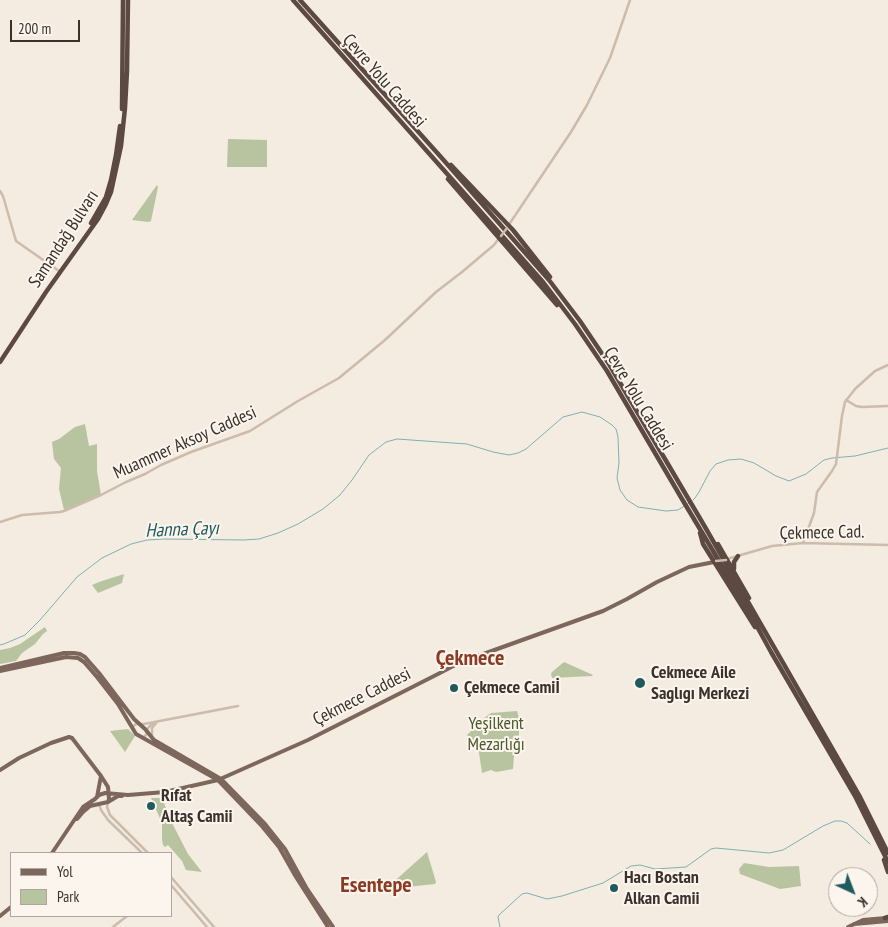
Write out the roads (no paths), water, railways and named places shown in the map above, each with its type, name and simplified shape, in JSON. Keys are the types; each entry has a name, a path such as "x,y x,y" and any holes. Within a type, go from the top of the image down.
{"highway":[{"name":"Samandağ Bulvarı","path":"0,358 97,214 106,197 116,155 122,108 123,0"},
{"name":"Samandağ Bulvarı","path":"0,362 46,292 98,219 111,192 121,146 125,110 128,71 128,0"},
{"name":"Çevre Yolu Caddesi","path":"293,0 544,282 578,323 682,499 703,527 772,644 859,796 888,862"},
{"name":"Çevre Yolu Caddesi","path":"300,0 549,280 613,371 688,497 771,652 881,843 888,851"},
{"path":"427,152 451,183 501,237 550,297 578,323"},
{"path":"440,156 456,169 558,287 578,323"},
{"path":"703,527 713,536 735,572 756,609 772,644"},
{"path":"703,527 703,544 771,652"},
{"path":"735,572 734,562 738,556"},
{"path":"881,843 888,872"}],"main road":[{"name":"Çekmece Caddesi","path":"99,804 108,802 118,796 166,792 220,780 308,740 461,662 594,614 690,567 715,562"},
{"path":"0,669 64,653 80,654 89,661 130,714 152,738 213,774 254,815 282,848 333,927"},
{"path":"0,669 66,657 78,658 84,662 118,704 136,734 204,773 220,780"},
{"path":"0,770 19,758 50,743 69,737 72,738 108,787 108,802"},
{"path":"204,773 207,781 205,784"},
{"path":"213,774 235,773"},
{"path":"69,829 90,806 99,804 97,797 101,776"},
{"name":"Çekmece Caddesi","path":"97,797 108,793 128,795"},
{"path":"53,852 83,807 97,797"},
{"path":"282,848 296,877 328,927"},
{"path":"0,916 10,908"},
{"path":"848,927 863,920 887,918"}],"street":[{"name":"Muammer Aksoy Caddesi","path":"0,522 22,515 64,511 191,452 250,431 340,378 501,237 587,105 610,58 630,0"},
{"path":"0,191 16,241 59,271"},
{"path":"803,543 814,513 816,492 836,464 846,400 855,389 876,371 888,365"},
{"path":"846,400 862,408 888,406"},
{"name":"Çekmece Cad.","path":"715,562 772,546 803,543 888,545"},
{"path":"132,727 136,724 238,706"},
{"path":"142,738 146,735 150,726 158,721"},
{"path":"152,738 152,728 158,721"},
{"path":"108,802 107,807 110,815 147,852"},
{"path":"99,804 100,810 108,820 141,852"},
{"path":"172,879 214,927"},
{"path":"172,886 208,927"},
{"path":"191,907 194,908 194,904"},
{"path":"113,927 126,917"}],"waterway":[{"name":"Hanna Çayı","path":"0,645 25,635 77,577 102,558 131,544 147,540 244,540 259,539 278,533 323,509 340,495 369,455 386,442 397,439 467,444 509,455 526,449 563,417 582,412 600,417 616,429 619,463 617,478 620,490 627,500 638,507 666,511 678,510 689,503"},
{"path":"693,500 716,464 728,460 741,459 754,463 789,481 806,474 824,460 855,456 888,448"},
{"path":"500,927 499,915 522,894 527,893 547,899 562,896 603,883 631,866 640,865 655,869 686,867 711,849 716,848 769,853 783,850 835,821 847,823 870,844"}],"place":[{"name":"Cekmece Aile Saglıgı Merkezi","path":"640,683"},
{"name":"Çekmece Camiİ","path":"454,688"},
{"name":"Rıfat Altaş Camii","path":"151,806"},
{"name":"Hacı Bostan Alkan Camii","path":"614,888"}],"district":[{"name":"Çekmece","path":"470,659"},
{"name":"Esentepe","path":"376,886"}],"park label":[{"name":"Yeşilkent Mezarlığı","path":"496,734"}]}
